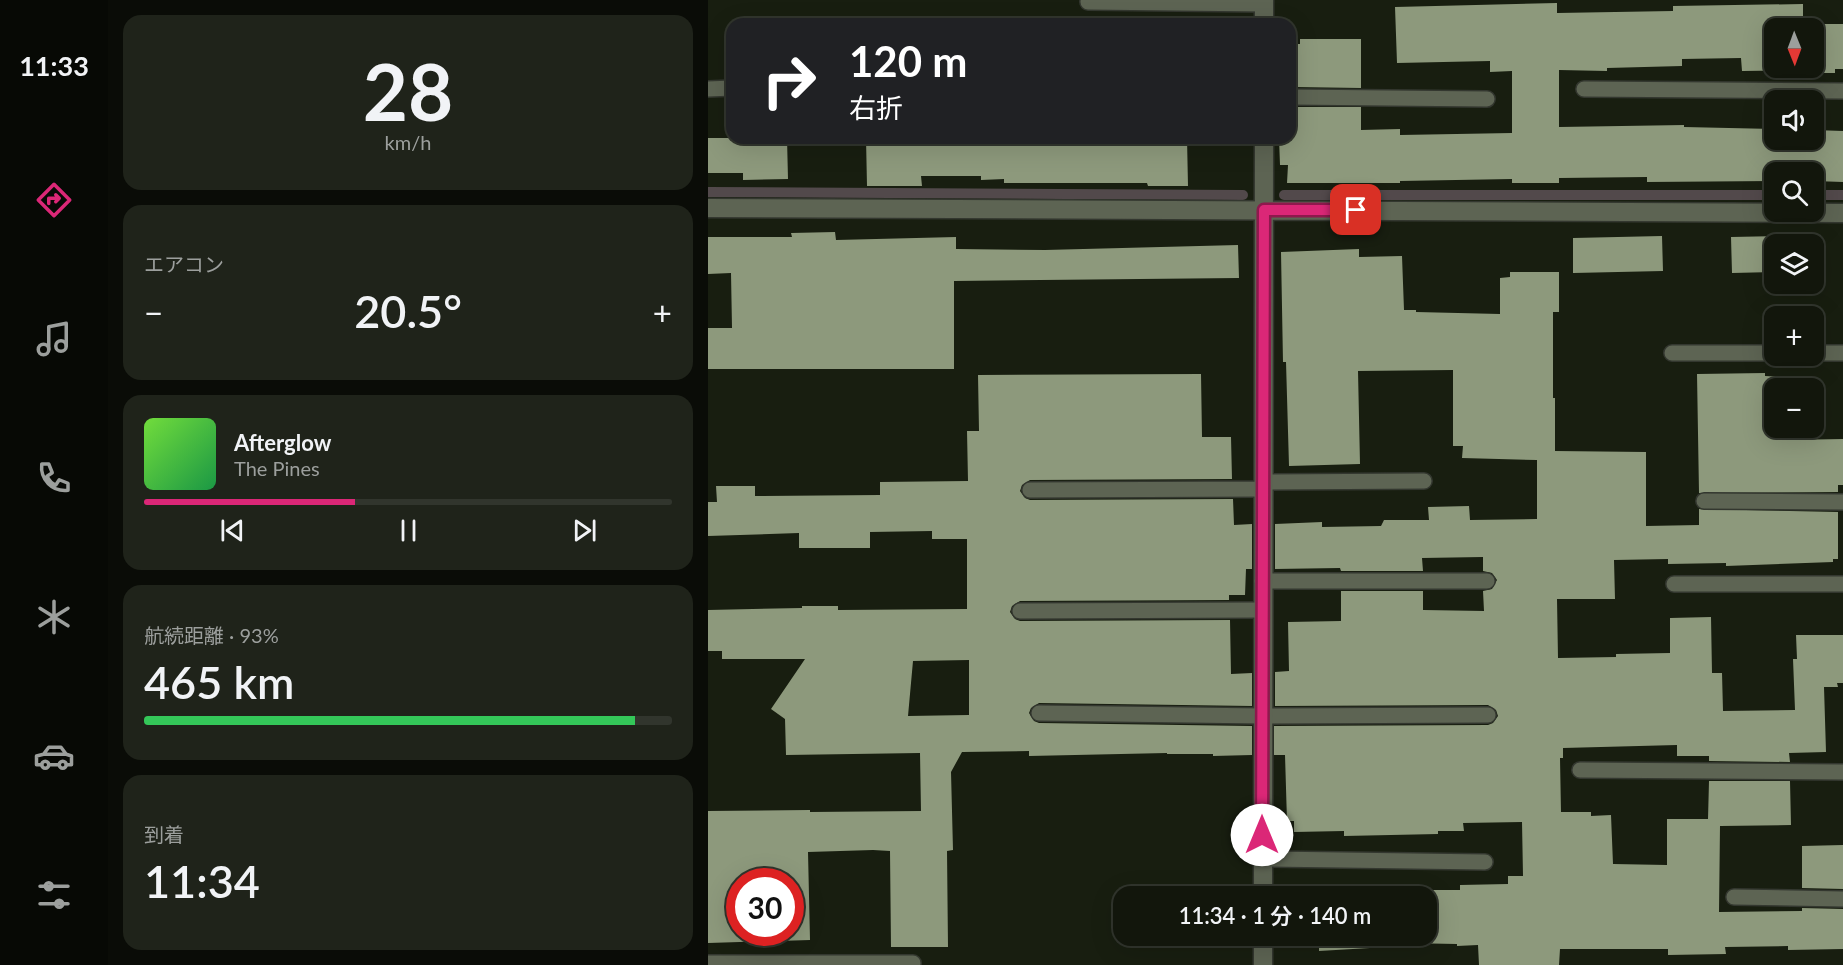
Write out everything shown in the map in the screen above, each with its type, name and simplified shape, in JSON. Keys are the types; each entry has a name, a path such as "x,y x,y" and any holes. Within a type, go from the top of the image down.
{"street":[{"path":"1264,2 1264,18"},
{"path":"1263,886 1264,144"},
{"path":"708,208 1843,213"},
{"path":"1263,946 1263,965"}],"lane":[{"path":"1088,2 1264,2"},
{"path":"708,88 726,88"},
{"path":"1584,89 1843,91"},
{"path":"1296,97 1487,99"},
{"path":"1672,353 1764,353"},
{"path":"1824,353 1843,353"},
{"path":"1030,490 1424,481"},
{"path":"1704,501 1843,502"},
{"path":"1262,581 1487,581"},
{"path":"1674,584 1843,584"},
{"path":"1020,611 1262,610"},
{"path":"1039,713 1262,716 1488,715"},
{"path":"1580,770 1843,772"},
{"path":"1262,859 1485,862"},
{"path":"1734,897 1843,899"},
{"path":"708,963 913,963"}],"building":[{"path":"1557,3 1557,13 1673,11 1673,6 1803,4 1803,18 1764,18 1764,71 1742,71 1741,58 1682,59 1682,66 1607,68 1607,71 1559,70 1559,127 1684,125 1684,127 1764,129 1764,150 1824,150 1824,130 1843,131 1843,182 1824,181 1824,162 1764,162 1764,181 1647,182 1647,177 1559,178 1559,183 1512,183 1512,179 1400,181 1400,183 1287,183 1288,165 1280,165 1279,144 1296,144 1296,107 1361,107 1361,130 1400,129 1400,135 1512,133 1512,71 1490,72 1490,61 1397,63 1395,7"},
{"path":"1824,24 1843,24 1843,69 1835,69 1835,73 1824,73"},
{"path":"1300,39 1361,39 1361,88 1296,87 1296,44 1300,44"},
{"path":"708,138 726,138 726,144 787,144 788,179 743,180 743,173 708,173"},
{"path":"866,144 1187,144 1188,186 1148,186 1147,183 1004,183 1004,179 981,180 981,176 921,176 922,186 867,186"},
{"path":"835,232 836,240 956,237 956,249 1045,250 1238,245 1239,278 954,281 954,369 708,369 708,328 732,328 731,273 708,274 708,237 792,237 791,233"},
{"path":"1662,236 1663,271 1573,273 1573,238"},
{"path":"1764,236 1764,272 1732,273 1731,237"},
{"path":"1359,249 1359,257 1402,256 1404,310 1416,310 1416,312 1500,314 1500,278 1510,277 1510,272 1559,272 1559,312 1553,312 1555,451 1646,452 1646,526 1699,525 1699,509 1838,512 1838,559 1833,559 1833,562 1726,566 1726,563 1668,564 1668,559 1614,560 1615,599 1557,599 1558,658 1670,653 1670,618 1711,617 1712,673 1722,673 1723,711 1795,710 1793,659 1797,659 1796,635 1843,635 1843,683 1837,683 1838,687 1824,687 1826,752 1789,753 1790,762 1709,761 1709,756 1677,756 1677,745 1563,748 1563,758 1560,758 1561,812 1591,812 1591,816 1611,815 1613,864 1667,865 1667,819 1708,819 1709,781 1790,781 1791,825 1720,826 1719,912 1802,911 1802,908 1843,909 1843,949 1788,950 1788,946 1725,947 1726,954 1668,955 1668,949 1560,949 1559,965 1479,965 1478,945 1437,944 1437,890 1460,890 1460,885 1508,884 1508,876 1523,876 1522,822 1463,823 1464,831 1438,831 1438,834 1344,836 1344,831 1294,832 1294,821 1287,821 1285,755 1274,755 1274,726 1488,725 1493,723 1498,716 1496,710 1488,705 1275,706 1275,672 1289,671 1288,622 1341,621 1341,591 1423,591 1423,610 1484,611 1483,591 1492,589 1497,580 1492,573 1483,571 1483,557 1422,558 1423,571 1341,571 1340,568 1275,569 1275,524 1322,522 1322,527 1381,526 1384,520 1429,520 1428,507 1469,506 1470,520 1537,519 1537,460 1462,458 1463,446 1453,446 1453,370 1358,371 1360,464 1289,466 1286,362 1283,362 1281,252"},
{"path":"1765,373 1765,376 1788,377 1764,378 1764,438 1843,439 1843,485 1838,485 1838,492 1699,493 1697,374"},
{"path":"1201,374 1202,437 1231,437 1232,479 1030,480 1022,485 1020,491 1025,498 1030,500 1233,499 1234,525 1252,524 1252,569 1246,569 1245,595 1229,595 1229,600 1020,601 1012,606 1010,612 1015,619 1020,621 1230,620 1231,674 1252,673 1252,706 1039,703 1031,708 1029,713 1034,721 1039,723 1252,726 1252,755 1213,756 1213,754 1167,753 1029,756 1029,751 962,752 951,772 953,850 947,851 948,947 891,947 890,851 873,850 808,852 810,940 804,940 804,868 726,868 726,942 708,943 708,811 921,811 920,753 786,755 785,719 771,709 805,659 722,659 722,651 708,651 708,610 802,608 802,606 838,606 838,610 967,609 967,539 932,539 932,531 870,532 870,548 799,548 799,533 708,536 708,502 717,502 716,486 755,486 755,496 880,495 880,482 968,481 967,431 979,431 978,375","holes":["969,660 969,715 908,716 913,661"]},
{"path":"1843,845 1843,889 1802,888 1802,846"},
{"path":"1319,946 1404,946 1319,951"}],"waterway":[{"path":"708,192 1243,195"},
{"path":"1284,195 1764,195"},
{"path":"1824,195 1843,195"}],"route":[{"path":"1262,835 1264,210 1356,210"}]}
